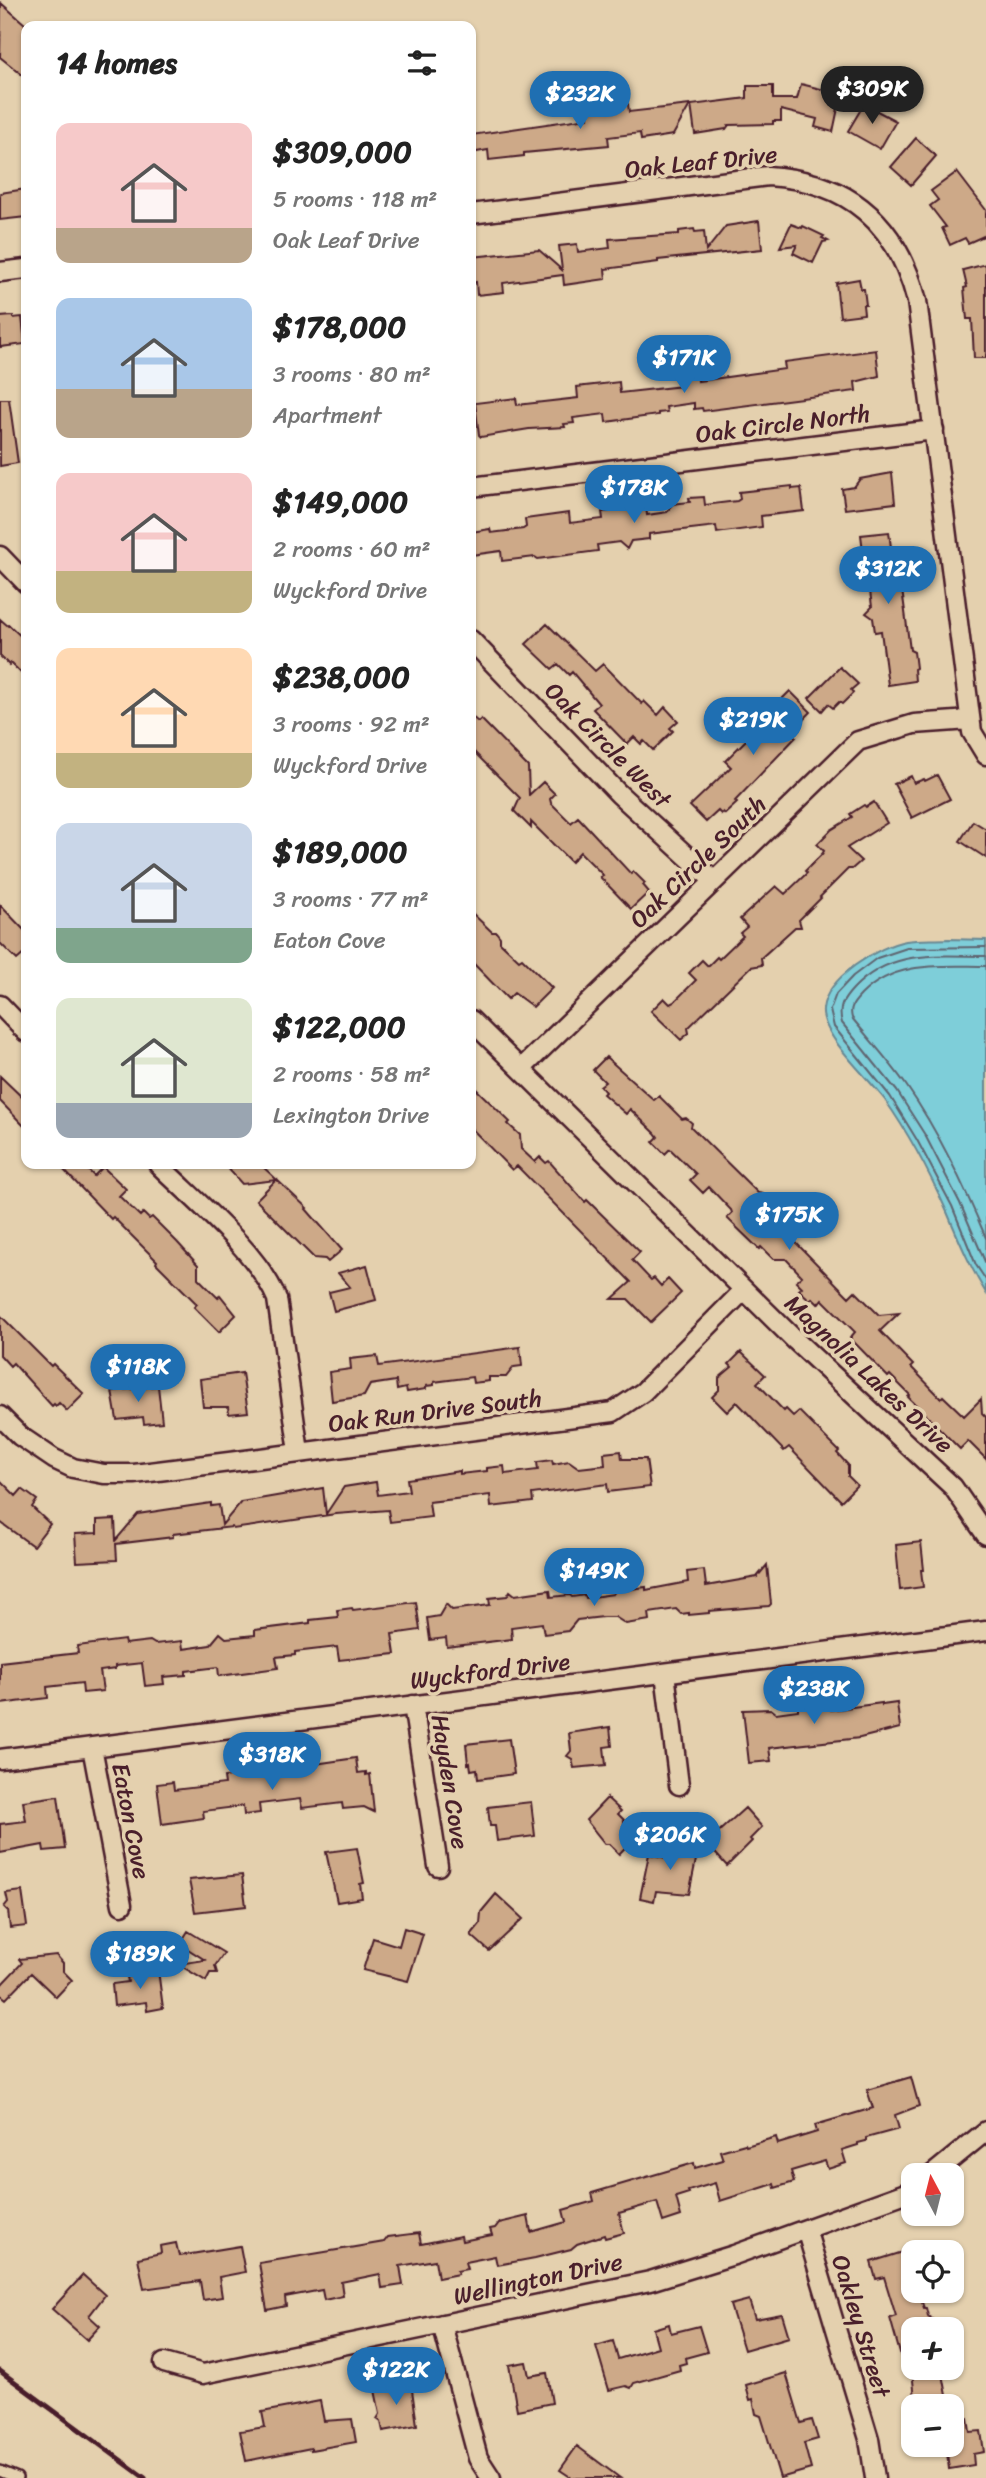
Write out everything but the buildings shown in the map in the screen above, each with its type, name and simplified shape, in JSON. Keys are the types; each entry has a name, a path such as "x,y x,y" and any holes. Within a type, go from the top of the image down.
{"street":[{"name":"Oak Leaf Drive","path":"476,213 768,176 806,181 839,193 884,227 908,270 917,301 970,720 972,732 986,755"},
{"path":"0,272 21,270"},
{"name":"Oak Circle North","path":"476,486 933,430"},
{"path":"0,556 21,578"},
{"name":"Oak Circle West","path":"476,645 619,794 714,881"},
{"name":"Oak Circle South","path":"521,1069 858,741 914,724 970,720"},
{"path":"0,1004 21,1027"},
{"name":"Magnolia Lakes Drive","path":"476,1025 744,1290 953,1487 986,1535"},
{"path":"163,1169 248,1254 270,1280 277,1299 299,1452"},
{"name":"Oak Run Drive South","path":"0,1416 35,1448 54,1460 85,1471 134,1474 613,1412 643,1392 744,1290"},
{"name":"Wyckford Drive","path":"0,1759 986,1631"},
{"path":"665,1673 679,1785"},
{"name":"Hayden Cove","path":"413,1705 438,1866"},
{"name":"Eaton Cove","path":"92,1747 122,1905"},
{"path":"947,2163 986,2131"},
{"name":"Wellington Drive","path":"164,2363 203,2374 650,2281 901,2195"},
{"name":"Oakley Street","path":"806,2229 869,2440 875,2478"},
{"path":"442,2324 478,2458 491,2478"}],"lane":[{"path":"0,2471 17,2478"}],"water":[{"path":"948,939 986,940 986,1293 911,1140 885,1100 837,1043 824,1019 826,997 833,986 855,965 895,944"}],"railway":[{"path":"0,2371 145,2478"}]}
